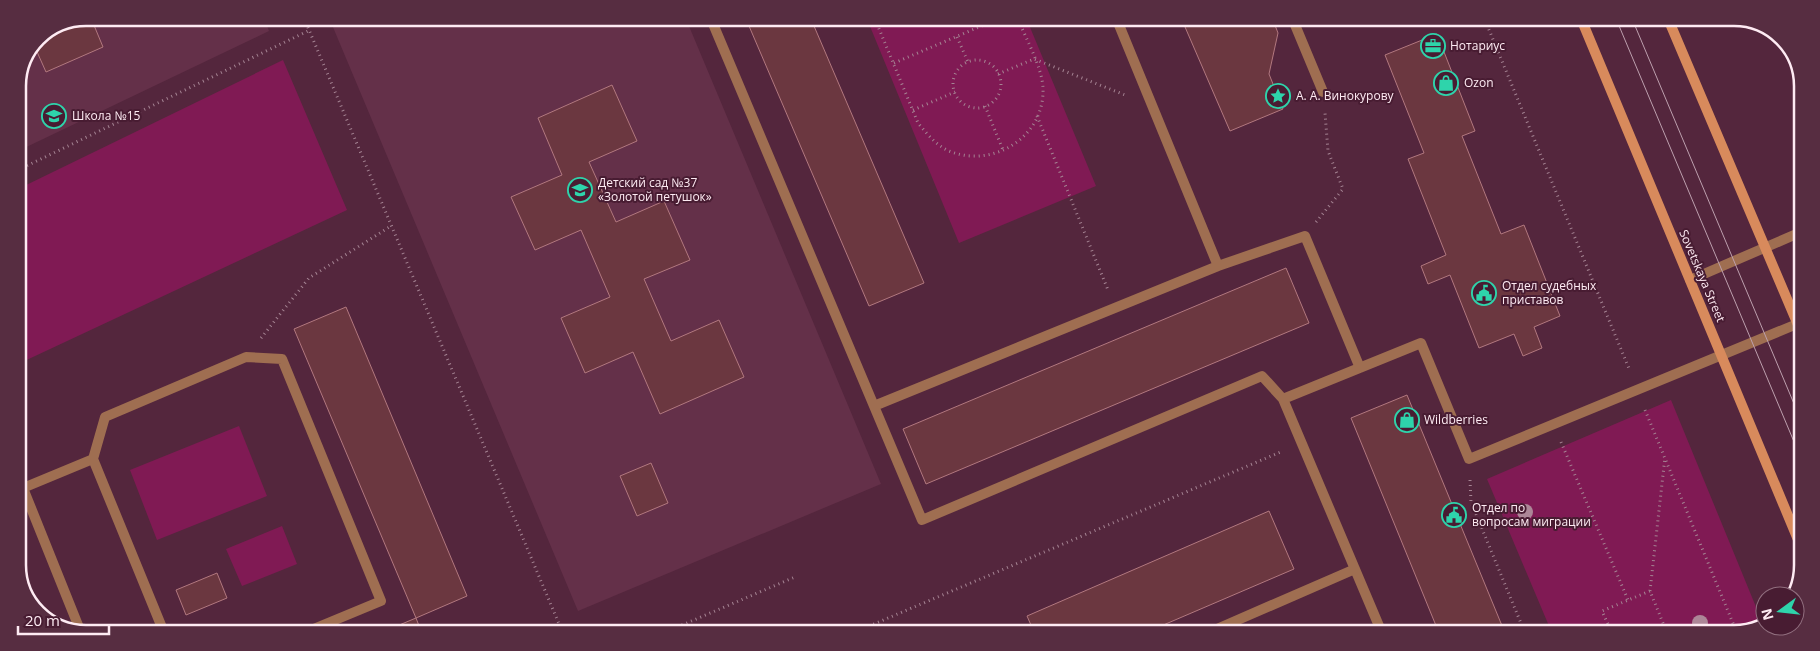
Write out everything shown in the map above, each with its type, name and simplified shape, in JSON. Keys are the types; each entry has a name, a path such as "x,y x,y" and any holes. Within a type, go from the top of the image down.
{"main road":[{"name":"Sovetskaya Street","path":"1584,26 1794,530"},
{"path":"1671,26 1794,316"}],"lane":[{"path":"715,26 922,520 1262,376 1284,399 1379,625"},
{"path":"1120,26 1218,266"},
{"path":"1295,26 1322,92"},
{"path":"1690,280 1794,235"},
{"path":"874,406 1114,307 1218,266 1304,236 1360,368"},
{"path":"1284,399 1421,343 1469,459 1721,356 1794,330"},
{"path":"161,625 93,459 105,417 246,357 282,360 382,601 322,625"},
{"path":"26,487 93,459"},
{"path":"26,495 78,624"},
{"path":"1226,625 1355,569"}],"path":[{"path":"306,26 559,625"},
{"path":"879,26 918,123 929,138 948,150 970,156 993,155 1014,145 1030,129 1040,109 1043,88 1039,71 1020,26"},
{"path":"894,63 983,26"},
{"path":"1487,26 1734,625"},
{"path":"26,166 308,31"},
{"path":"957,36 968,62"},
{"path":"998,74 1034,59 1153,105"},
{"path":"980,60 987,62 994,67 998,74 1000,88 997,96 985,106 970,107 962,103 955,92 952,82 958,68 968,62 980,60"},
{"path":"914,110 955,92"},
{"path":"1304,236 1343,189 1328,151 1322,92"},
{"path":"985,106 1003,150"},
{"path":"1037,116 1114,307"},
{"path":"246,357 309,278 391,226"},
{"path":"1554,424 1628,600"},
{"path":"872,625 1302,443"},
{"path":"1665,456 1650,591 1665,625"},
{"path":"1471,502 1522,625"},
{"path":"682,625 795,577"},
{"path":"1608,625 1602,611 1650,591"}],"shaded area":[{"name":"Школа №15","path":"86,26 267,26 269,31 26,147 27,74 36,53 53,36 63,31 74,27"},
{"name":"Детский сад №37 «Золотой петушок»","path":"333,26 689,26 881,484 578,611"},
{"path":"870,26 1029,26 1096,186 959,243"},
{"path":"283,60 347,210 26,360 26,185"},
{"path":"1671,400 1755,605 1755,621 1734,625 1549,625 1487,479"},
{"path":"239,426 267,496 157,540 130,470"},
{"path":"282,526 297,564 242,586 226,549"}],"building":[{"path":"94,26 103,47 46,72 37,52 44,44 53,36 74,27"},
{"path":"749,26 814,26 924,283 869,306"},
{"path":"1185,26 1275,26 1278,33 1269,74 1283,109 1230,131"},
{"path":"1437,34 1475,131 1462,136 1501,234 1524,225 1560,316 1534,327 1542,348 1523,356 1514,334 1479,348 1450,275 1428,284 1421,266 1446,255 1408,159 1424,153 1385,55"},
{"path":"612,85 637,141 589,162 616,222 664,201 690,260 644,279 671,341 719,320 744,377 660,414 633,352 585,373 561,318 610,297 581,230 535,250 511,197 562,175 538,118"},
{"path":"1286,268 1309,323 926,484 903,429"},
{"path":"346,307 467,596 416,618 294,329"},
{"path":"1407,395 1502,625 1436,625 1351,418"},
{"path":"651,463 668,503 637,516 620,476"},
{"path":"1269,511 1294,569 1163,625 1031,625 1027,616"},
{"path":"217,573 227,598 186,615 176,590"},
{"path":"416,618 419,625 399,625"}],"tram line":[{"path":"1619,26 1794,442"},
{"path":"1635,26 1794,404"}],"place":[{"name":"Нотариус","path":"1433,46"},
{"name":"Ozon","path":"1446,83"},
{"name":"А. А. Винокурову","path":"1278,96"},
{"name":"Школа №15","path":"54,116"},
{"name":"Детский сад №37 «Золотой петушок»","path":"580,190"},
{"name":"Отдел судебных приставов","path":"1484,293"},
{"name":"Wildberries","path":"1407,420"},
{"name":"Отдел по вопросам миграции","path":"1454,515"}]}
